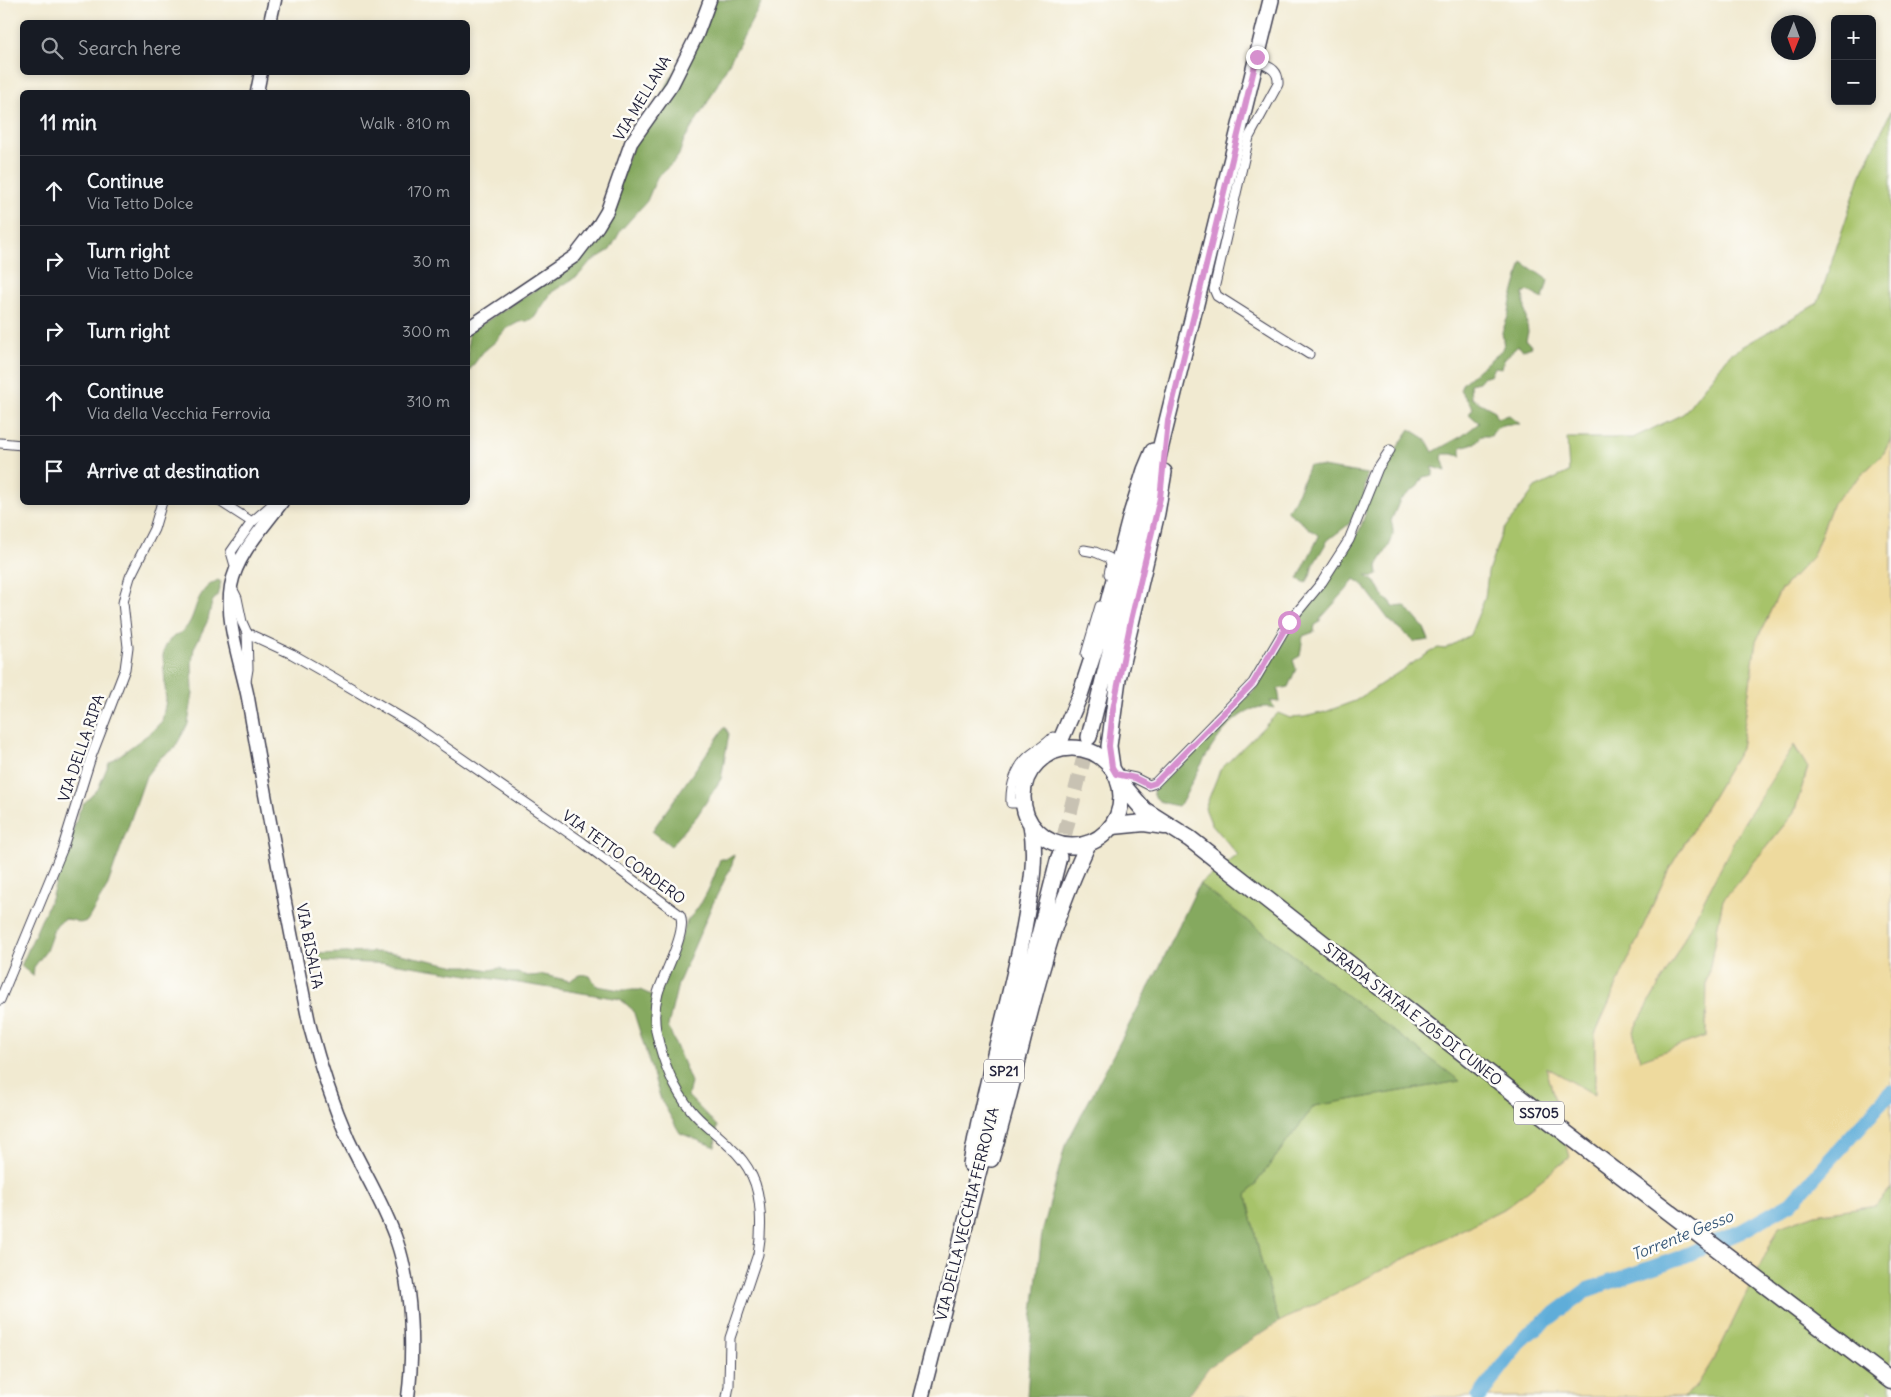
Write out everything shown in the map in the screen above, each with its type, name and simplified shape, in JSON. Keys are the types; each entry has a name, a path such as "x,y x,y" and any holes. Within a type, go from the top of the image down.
{"highway":[{"name":"SS705","path":"1116,774 1144,810 1173,828"},
{"name":"SS705","path":"1113,826 1151,823 1173,828"},
{"name":"STRADA STATALE 705 DI CUNEO","path":"1173,828 1190,839 1542,1116 1891,1381"}],"main road":[{"path":"1089,737 1271,0"},
{"path":"949,1286 950,1253 970,1172 978,1124 1017,961 1033,876 1035,849 1031,825 1023,803 1025,781 1032,768 1062,737 1080,696 1099,637 1144,470 1168,421"},
{"path":"1031,825 1042,836 1056,844 1072,846 1088,844 1099,839 1113,826 1120,812 1122,804 1109,746 1113,709 1131,620 1160,498 1168,421"},
{"path":"1043,757 1064,748 1080,748 1101,756 1116,774"},
{"path":"949,1286 965,1258 984,1182 1001,1129 1043,965 1068,886 1088,844"},
{"name":"VIA DELLA VECCHIA FERROVIA","path":"921,1397 1059,857"}],"street":[{"path":"270,20 275,0"},
{"name":"VIA MELLANA","path":"470,327 575,256 606,211 631,143 672,85 697,35 710,0"},
{"path":"1256,62 1275,70 1279,77 1278,84 1249,137 1214,289 1217,296 1309,354"},
{"path":"257,90 260,75"},
{"path":"0,443 20,445"},
{"path":"1116,774 1135,778 1149,785 1155,783 1253,683 1289,622 1322,582 1349,540 1378,468 1390,450"},
{"name":"VIA DELLA RIPA","path":"0,1000 62,850 91,757 125,669 128,647 123,603 130,577 154,529 161,505"},
{"path":"226,505 252,522"},
{"path":"236,569 231,552 252,522 272,505"},
{"name":"VIA BISALTA","path":"280,505 259,531 236,569 231,587 230,606 232,621 296,960 318,1057 348,1138 392,1227 403,1264 412,1356 408,1397"},
{"path":"1023,803 1011,804 1014,782 1027,758 1050,741 1063,722 1081,673 1110,570 1109,558 1084,550"},
{"path":"231,587 237,598 242,622 248,633 248,669 245,684"},
{"name":"VIA TETTO CORDERO","path":"248,633 336,679 412,724 582,842 680,915 683,920 681,932 658,994 656,1028 662,1056 668,1073 686,1104 697,1117 740,1157 752,1176 760,1216 761,1240 758,1254 730,1338 729,1386 726,1397"}],"green space":[{"path":"714,0 763,0 709,100 684,140 679,155 657,177 647,201 621,230 610,250 589,263 579,275 552,292 534,318 519,322 506,329 483,352 470,369 470,332 572,266 585,253 634,144"},
{"path":"1891,111 1891,439 1884,453 1833,503 1813,556 1780,591 1756,642 1741,749 1668,871 1595,1034 1595,1095 1546,1067 1570,1157 1507,1207 1279,1322 1260,1257 1247,1195 1314,1106 1459,1081 1199,884 1238,855 1211,823 1205,808 1220,770 1278,713 1290,718 1304,717 1325,712 1355,701 1438,648 1445,649 1470,635 1485,598 1488,572 1502,532 1535,488 1569,472 1567,438 1633,438 1683,414 1730,354 1818,303 1860,177"},
{"path":"1522,262 1548,280 1543,299 1528,291 1523,293 1528,332 1526,340 1532,347 1523,350 1518,346 1504,359 1502,368 1494,367 1490,376 1484,376 1479,382 1470,384 1471,398 1495,411 1497,418 1509,415 1520,424 1503,425 1491,436 1481,436 1475,443 1461,447 1461,456 1443,454 1442,458 1446,471 1433,467 1433,475 1423,477 1418,486 1400,500 1391,521 1393,528 1392,539 1377,566 1378,575 1372,577 1366,575 1378,585 1385,598 1391,602 1393,607 1405,606 1424,628 1429,640 1415,642 1389,620 1363,585 1354,579 1321,618 1319,623 1315,625 1314,632 1303,636 1300,656 1293,660 1296,669 1288,687 1278,689 1280,702 1270,701 1275,708 1258,708 1243,714 1230,724 1207,755 1178,806 1166,804 1156,798 1153,791 1197,748 1227,714 1254,691 1295,620 1325,587 1360,529 1366,512 1358,510 1349,524 1328,540 1312,567 1306,583 1298,579 1319,536 1287,511 1295,499 1309,465 1367,474 1364,494 1371,496 1381,481 1381,471 1410,429 1426,439 1433,452 1462,436 1479,423 1469,414 1473,408 1460,390 1463,383 1504,348 1502,332 1509,314"},
{"path":"218,580 221,582 217,596 212,602 208,620 194,648 192,663 193,693 188,724 174,749 161,757 146,776 107,887 87,921 80,923 65,919 58,923 46,951 34,967 33,976 21,966 51,898 79,812 84,803 98,789 109,763 150,733 162,721 166,700 163,656 166,645 188,626 200,596 204,590"},
{"path":"725,727 729,734 721,779 697,816 671,846 652,831"},
{"path":"1793,745 1808,767 1794,813 1723,900 1707,981 1706,1036 1640,1061 1633,1031 1671,964 1743,824"},
{"path":"734,855 732,865 713,903 678,984 668,1026 691,1082 688,1096 717,1126 715,1147 680,1133 661,1100 633,1010 620,999 398,964 314,961 310,953 395,953 457,966 489,970 500,968 510,973 528,976 544,975 570,981 577,976 584,975 590,976 597,986 620,990 640,990 658,998 687,921 707,892 720,859 727,859"},
{"path":"1199,884 1460,1081 1314,1106 1247,1195 1260,1257 1279,1322 1209,1367 1187,1397 1027,1397 1032,1321 1042,1233 1065,1146 1158,970"},
{"path":"1891,1188 1891,1397 1876,1397 1869,1390 1868,1397 1682,1397 1696,1386 1718,1352 1779,1226 1815,1214 1876,1205"}],"sand":[{"path":"1891,439 1891,1188 1876,1205 1815,1214 1779,1227 1718,1352 1696,1387 1682,1397 1187,1397 1209,1367 1279,1322 1507,1207 1570,1157 1546,1067 1595,1095 1595,1034 1668,871 1741,749 1756,642 1780,591 1813,556 1833,503 1884,453","holes":["1794,745 1808,768 1794,813 1723,900 1707,981 1706,1036 1640,1060 1633,1031 1671,964 1743,824"]}],"waterway":[{"name":"Torrente Gesso","path":"1479,1397 1524,1337 1587,1290 1679,1258 1742,1231 1791,1203 1891,1092"}],"tunnel":[{"path":"1059,857 1089,737"}],"route":[{"path":"1257,57 1168,421 1164,475 1160,498 1131,620 1113,709 1109,746 1112,767 1116,774 1130,776 1149,785 1155,783 1253,683 1289,622"}]}
